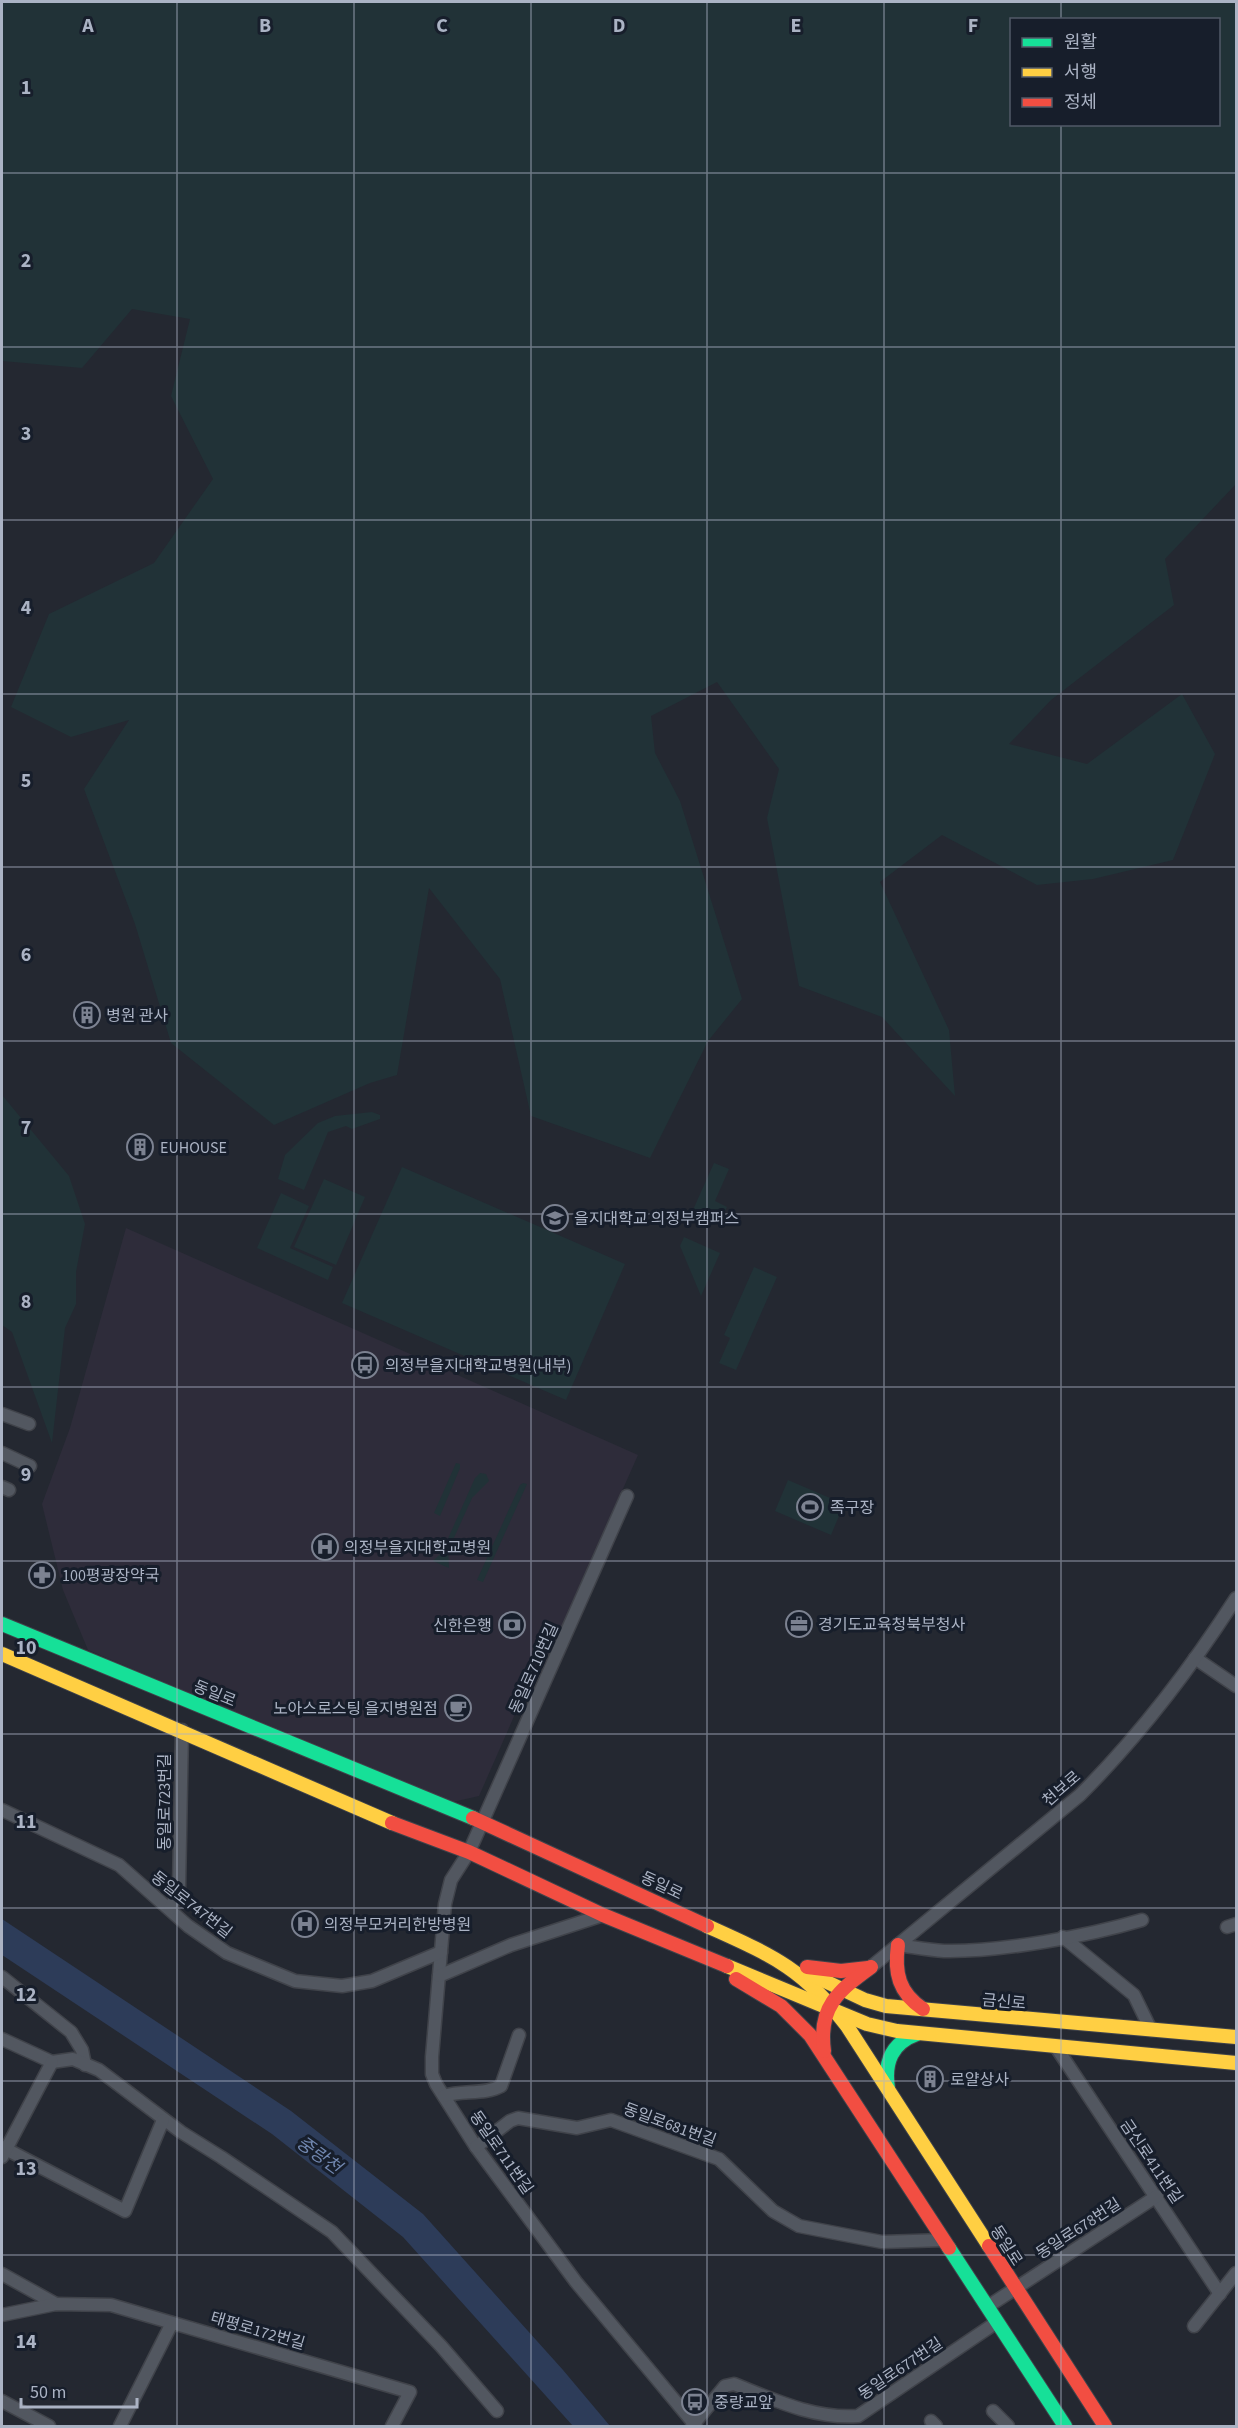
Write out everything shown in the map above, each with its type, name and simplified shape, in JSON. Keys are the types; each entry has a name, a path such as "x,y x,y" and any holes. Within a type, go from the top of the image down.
{"street":[{"path":"2,1414 29,1424"},
{"path":"2,1453 30,1466"},
{"name":"동일로710번길","path":"469,1852 627,1496"},
{"name":"천보로","path":"871,1967 1080,1795 1132,1738 1195,1658 1236,1598"},
{"name":"동일로","path":"2,1624 483,1821 779,1959 804,1975 864,2053 1105,2427"},
{"path":"2,1654 423,1836 469,1852 603,1915 853,2019 897,2031 1236,2063"},
{"path":"1195,1658 1236,1686"},
{"name":"동일로723번길","path":"170,1909 179,1889 182,1730"},
{"name":"동일로747번길","path":"2,1810 119,1865 188,1926 227,1953 276,1975 311,1984 342,1986 372,1981 441,1952"},
{"name":"동일로711번길","path":"469,1852 451,1880 445,1904 432,2074 476,2147 576,2282 694,2426"},
{"path":"439,1976 511,1945 603,1915"},
{"path":"923,2010 913,2004 900,1990 895,1971 898,1945 945,1951 1012,1945 1142,1920"},
{"path":"1063,1937 1134,1995 1150,2030"},
{"path":"686,1950 793,2016 810,2035 1065,2427"},
{"path":"779,1959 828,1970 852,1971 871,1967"},
{"name":"금신로","path":"779,1959 842,1990 886,2006 1236,2037"},
{"path":"830,2065 822,2042 822,2023 827,2007 842,1990 871,1967"},
{"path":"864,2053 855,2036 853,2019 857,1996 871,1967"},
{"path":"2,1977 71,2032 82,2050 85,2065"},
{"path":"890,2095 886,2076 888,2058 901,2041 924,2033"},
{"path":"444,2096 456,2092 493,2090 501,2086 519,2035"},
{"path":"2,2039 52,2062 73,2059 99,2070 163,2120 332,2232 441,2346 497,2411"},
{"name":"금신로411번길","path":"1056,2047 1220,2294"},
{"path":"52,2062 3,2151 126,2211 163,2120"},
{"name":"동일로681번길","path":"476,2147 510,2121 518,2118 577,2128 611,2120 719,2159 772,2211 799,2226 882,2242 944,2240"},
{"name":"동일로678번길","path":"987,2307 1156,2196"},
{"path":"1194,2326 1236,2273"},
{"path":"2,2274 56,2304"},
{"name":"태평로172번길","path":"2,2315 56,2304 111,2305 410,2392 392,2427"},
{"name":"동일로677번길","path":"694,2426 725,2386 734,2384 799,2409 837,2418 858,2416 997,2322"},
{"path":"120,2427 172,2323"},
{"path":"2,2402 49,2427"},
{"path":"993,2411 1008,2427"}],"shaded area":[{"path":"2,2 1236,2 1236,484 1165,559 1174,605 1051,700 1009,744 1087,764 1182,694 1215,754 1173,860 1093,879 1037,885 942,835 880,882 949,1030 955,1096 882,1017 799,986 767,818 779,769 717,682 651,716 655,753 680,801 742,999 708,1041 650,1158 531,1116 500,979 429,888 397,1075 370,1083 274,1125 171,1043 135,924 84,789 129,720 71,737 11,707 49,614 154,563 213,479 171,396 190,319 132,309 82,368 2,361"},
{"path":"2,1095 69,1176 85,1224 76,1272 76,1304 65,1328 52,1443 12,1332 2,1325"},
{"path":"372,1112 380,1115 380,1119 352,1129 346,1126 328,1132 304,1190 278,1179 285,1155 318,1123 335,1116"},
{"path":"714,1163 729,1169 715,1201 727,1207 719,1224 692,1212"},
{"path":"402,1167 625,1264 566,1400 342,1303"},
{"path":"324,1179 365,1197 336,1265 294,1247"},
{"path":"281,1193 309,1206 290,1248 333,1267 328,1280 257,1248"},
{"name":"의정부을지대학교병원","path":"126,1228 638,1455 546,1662 523,1696 479,1796 448,1803 88,1650 63,1590 42,1504 70,1428"},
{"path":"684,1237 720,1253 701,1296 680,1246"},
{"path":"754,1267 777,1277 736,1370 719,1363 730,1338 724,1335"},
{"path":"456,1463 460,1464 460,1468 440,1516 434,1513"},
{"path":"480,1473 486,1474 489,1481 472,1498 448,1551 449,1568 433,1561 442,1552 475,1478"},
{"name":"족구장","path":"788,1480 844,1504 831,1535 775,1511"},
{"path":"527,1484 483,1582 477,1580 520,1485"}],"water":[{"name":"중랑천","path":"2,1919 291,2111 423,2214 610,2426 573,2426 403,2237 272,2134 2,1955"}],"traffic: fast":[{"path":"2,1624 473,1818"},
{"path":"888,2088 887,2070 892,2055 901,2043 917,2034"},
{"path":"949,2248 1065,2426"}],"traffic: slow":[{"path":"2,1654 392,1823"},
{"path":"707,1926 784,1965 800,1976 831,2006 847,2026 989,2246"},
{"path":"727,1966 867,2024 897,2031 1236,2063"},
{"path":"810,1974 865,2000 886,2006 1236,2037"}],"traffic: jam":[{"path":"473,1818 707,1926"},
{"path":"392,1823 469,1852 603,1915 727,1966"},
{"path":"898,1945 897,1965 900,1982 908,1996 923,2009"},
{"path":"807,1967 841,1971 868,1968"},
{"path":"824,2051 824,2023 833,2002 849,1984 871,1967"},
{"path":"736,1979 781,2006 810,2035 949,2248"},
{"path":"989,2246 1105,2426"}],"place":[{"name":"병원 관사","path":"87,1015"},
{"name":"EUHOUSE","path":"140,1147"},
{"name":"을지대학교 의정부캠퍼스","path":"555,1218"},
{"name":"의정부을지대학교병원(내부)","path":"365,1365"},
{"name":"족구장","path":"810,1507"},
{"name":"의정부을지대학교병원","path":"325,1547"},
{"name":"100평광장약국","path":"42,1575"},
{"name":"경기도교육청북부청사","path":"799,1624"},
{"name":"신한은행","path":"512,1625"},
{"name":"노아스로스팅 을지병원점","path":"458,1708"},
{"name":"의정부모커리한방병원","path":"305,1924"},
{"name":"로얄상사","path":"930,2079"},
{"name":"중량교앞","path":"695,2402"}]}
